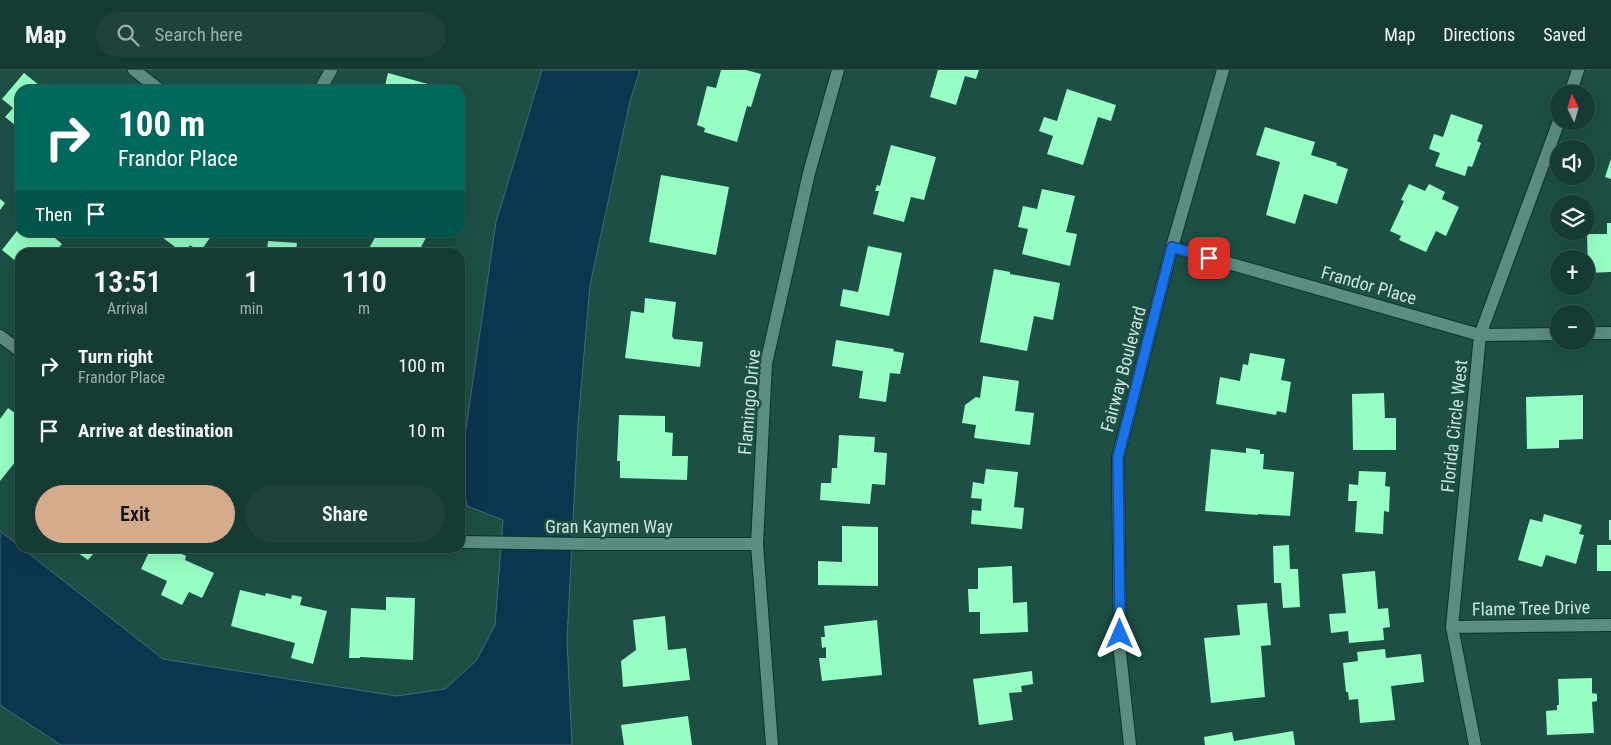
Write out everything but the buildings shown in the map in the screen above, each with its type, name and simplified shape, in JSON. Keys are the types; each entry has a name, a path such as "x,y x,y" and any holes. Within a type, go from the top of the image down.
{"street":[{"path":"134,70 154,85"},
{"path":"323,85 331,70"},
{"name":"Flamingo Drive","path":"772,745 757,544 766,364 809,173 838,70"},
{"name":"Fairway Boulevard","path":"1130,745 1120,653 1118,457 1172,247 1223,70"},
{"path":"1573,85 1578,70"},
{"name":"Florida Circle West","path":"1474,745 1452,627 1480,335 1556,130"},
{"name":"Frandor Place","path":"1172,247 1480,335 1550,334"},
{"path":"1595,333 1611,333"},
{"path":"0,336 15,347"},
{"name":"Gran Kaymen Way","path":"465,542 757,544"},
{"name":"Flame Tree Drive","path":"1452,627 1611,625"}],"water":[{"path":"542,70 640,70 630,101 590,285 578,423 567,640 572,745 61,745 0,705 0,531 15,543 15,553 28,553 163,659 396,696 445,689 476,661 495,625 503,520 467,506 465,496 465,436 496,222"}],"route":[{"path":"1120,634 1118,457 1172,247 1209,258"}]}
